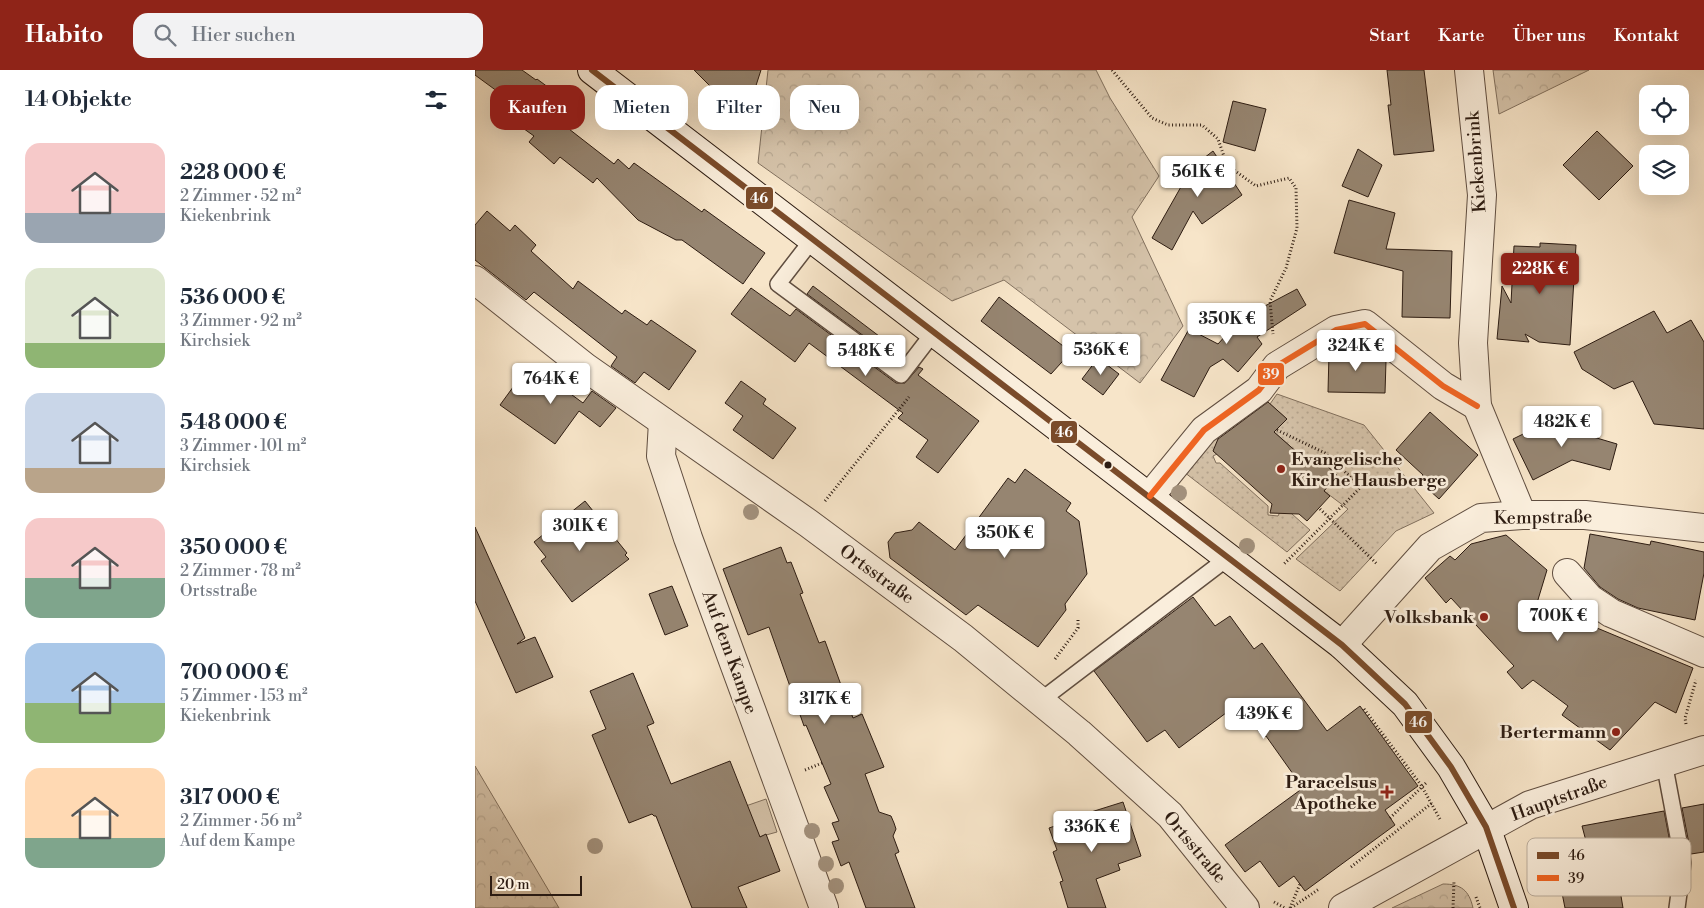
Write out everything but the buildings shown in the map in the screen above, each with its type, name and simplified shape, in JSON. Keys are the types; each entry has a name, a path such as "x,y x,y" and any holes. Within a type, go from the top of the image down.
{"street":[{"path":"591,70 1342,644 1405,704 1451,767 1487,827 1515,908"},
{"name":"Kiekenbrink","path":"1469,70 1482,195 1473,343 1477,406 1521,514"},
{"name":"Ortsstraße","path":"475,280 528,324 807,523 963,638 1040,701 1170,815 1245,908"},
{"path":"1150,496 1204,430 1259,390 1277,366 1336,330 1365,324 1443,386 1477,406"},
{"name":"Auf dem Kampe","path":"663,422 661,456 824,908"},
{"name":"Kempstraße","path":"1342,644 1430,547 1481,518 1521,514 1585,515 1704,528"},
{"path":"1567,573 1591,599 1611,613 1701,663"},
{"name":"Hauptstraße","path":"1343,908 1455,844 1530,805 1698,752"}],"lane":[{"path":"812,240 778,284 901,375 934,332"},
{"path":"1040,701 1229,557"},
{"path":"1664,762 1678,838"}],"path":[{"path":"1112,70 1152,118 1168,125 1202,125 1218,139 1227,165 1256,186 1289,178 1296,188 1297,228 1286,268 1270,300"},
{"path":"807,523 911,395"},
{"path":"1264,583 1361,487 1325,453 1277,430"},
{"path":"1320,509 1396,583"},
{"path":"1698,752 1685,718 1701,663"},
{"path":"1361,705 1421,785 1455,844"},
{"path":"1391,818 1421,785"},
{"path":"1346,871 1432,803"},
{"path":"1290,908 1300,884"},
{"path":"1290,908 1323,887"},
{"path":"1475,892 1480,908"}],"green space":[{"path":"768,70 1096,70 1110,98 1159,176 1132,217 1183,326 1140,383 1004,280 952,301 758,163 762,130 780,130 780,85 766,85"},
{"path":"1493,70 1589,70 1499,114"},
{"path":"1277,394 1364,425 1434,513 1396,531 1340,591 1296,559 1348,509 1324,491 1337,475 1315,455 1308,462 1274,432 1287,419 1270,404"},
{"path":"1215,436 1221,441 1219,453 1213,456 1216,463 1220,463 1268,506 1268,515 1278,516 1283,506 1310,530 1287,552 1184,472"},
{"path":"475,766 559,908 475,908"},
{"path":"766,799 777,832 759,837 740,808"},
{"path":"1443,884 1455,885 1463,889 1469,897 1473,908 1392,908"}],"transit line":[{"name":"46","path":"592,70 1342,645 1405,704 1451,767 1486,827 1514,908"},
{"name":"39","path":"1150,496 1204,430 1259,390 1277,366 1336,330 1365,324 1443,386 1477,406"}],"place":[{"name":"Evangelische Kirche Hausberge","path":"1281,469"},
{"name":"Volksbank","path":"1484,617"},
{"name":"Bertermann","path":"1616,732"},
{"name":"Paracelsus Apotheke","path":"1387,792"}]}
